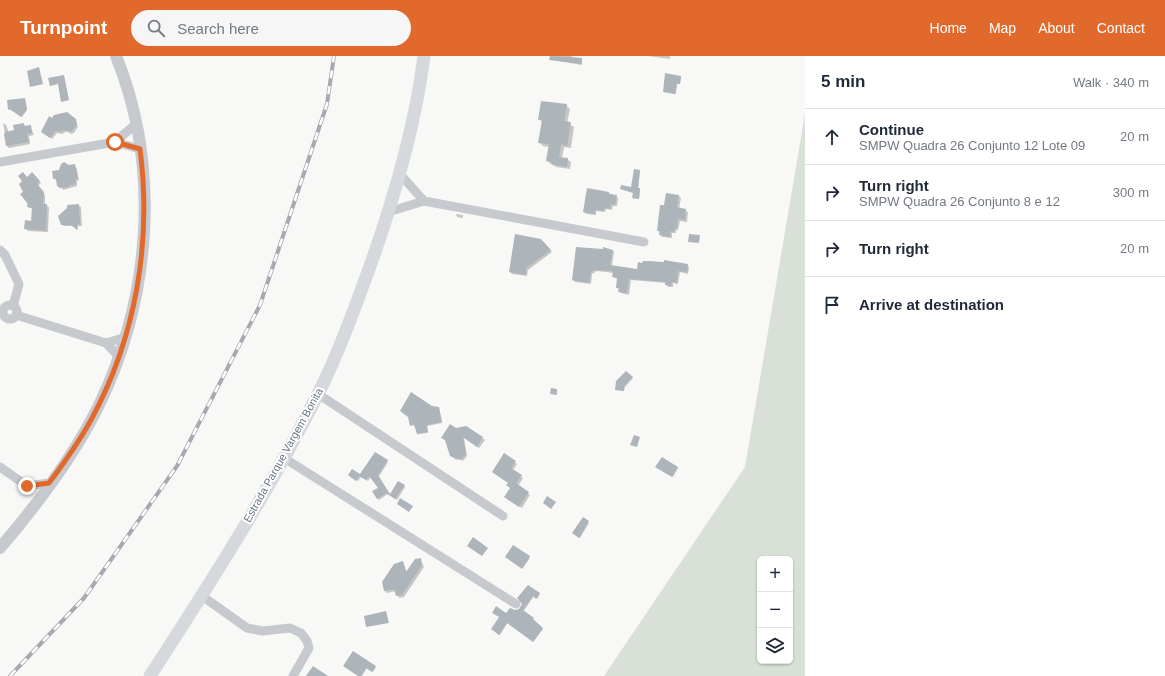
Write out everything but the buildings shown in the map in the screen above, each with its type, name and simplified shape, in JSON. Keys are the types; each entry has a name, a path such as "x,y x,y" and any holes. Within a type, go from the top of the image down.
{"main road":[{"name":"Estrada Parque Vargem Bonita","path":"150,676 202,596 284,458 318,394 351,318 388,212 414,111 424,56"}],"street":[{"path":"0,548 19,526 74,449 91,421 119,357 126,337 138,287 144,216 144,178 136,123 116,56"},
{"path":"115,142 136,123"},
{"path":"0,162 115,142 140,149"},
{"path":"399,173 424,201"},
{"path":"388,212 424,201 644,242"},
{"path":"0,250 5,256 19,282 15,310 106,343 119,357"},
{"path":"106,343 126,337"},
{"path":"318,394 503,516"},
{"path":"284,458 516,604"},
{"path":"0,467 27,486 49,483"},
{"path":"202,596 247,628 263,631 290,628 301,633 308,641 308,648 293,676"}],"shaded area":[{"path":"805,114 805,676 604,676 745,467"}],"railway":[{"path":"10,676 84,598 177,466 260,305 327,104 334,56"}],"route":[{"path":"27,486 49,483 74,449 100,403 117,363 130,323 138,287 141,261 144,216 144,178 140,149 115,142"}]}
